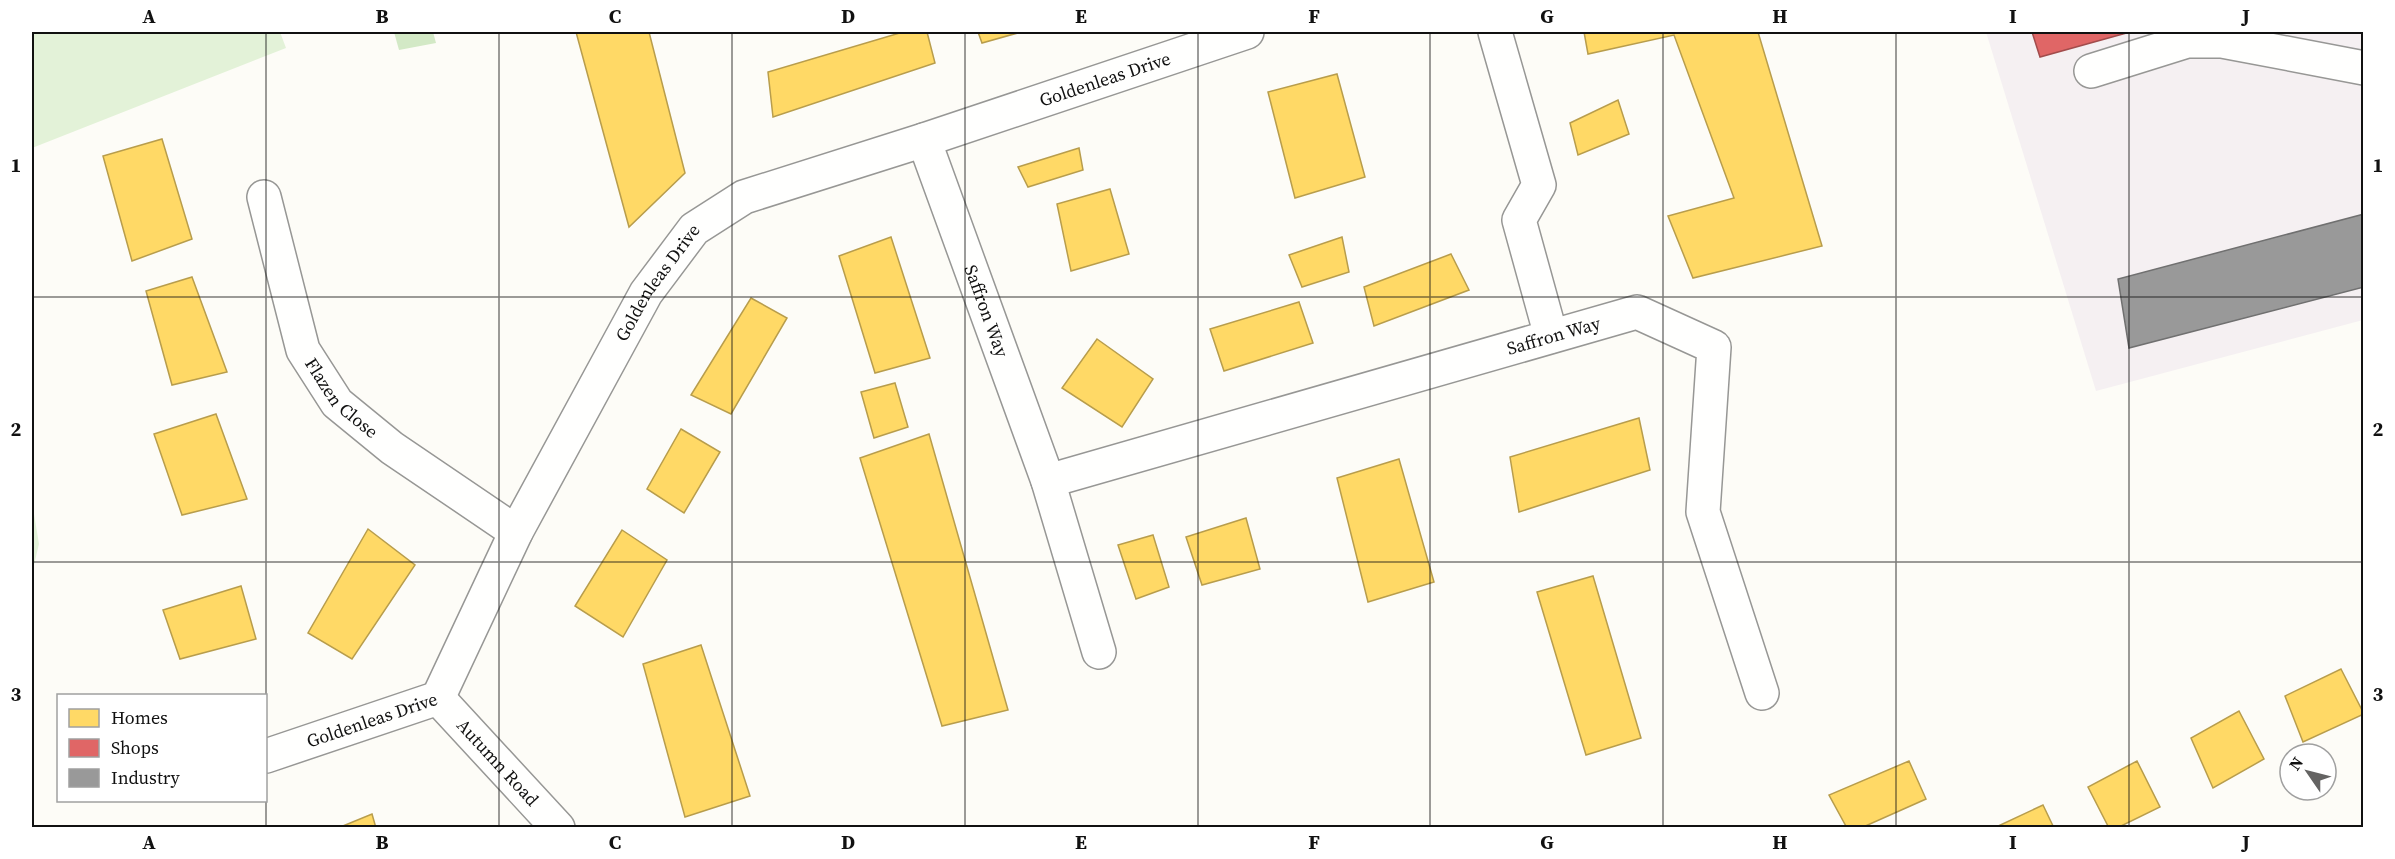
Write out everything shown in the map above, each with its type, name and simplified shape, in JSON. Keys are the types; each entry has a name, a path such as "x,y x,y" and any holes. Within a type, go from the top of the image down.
{"street":[{"name":"Goldenleas Drive","path":"267,756 438,698 516,532 646,293 694,229 744,196 924,140 1247,32"},
{"path":"1495,32 1539,185 1519,220 1551,336"},
{"path":"2091,72 2187,41 2222,41 2364,68"},
{"name":"Saffron Way","path":"924,140 1048,481 1099,652"},
{"name":"Flazen Close","path":"264,197 303,350 337,403 392,448 516,532"},
{"name":"Saffron Way","path":"1048,481 1637,312 1714,347 1703,512 1762,693"},
{"name":"Autumn Road","path":"438,698 558,828"}],"shaded area":[{"path":"1986,32 2363,32 2363,320 2096,391"}],"green space":[{"path":"32,32 280,32 286,48 32,148"},
{"path":"394,32 433,32 436,43 399,50"},
{"path":"32,502 39,544 32,573"}],"building: Homes":[{"path":"576,32 649,32 685,173 629,227"},
{"path":"903,32 927,32 935,63 773,117 768,72"},
{"path":"978,32 1021,32 982,43"},
{"path":"1584,32 1758,32 1822,246 1693,278 1668,216 1734,198 1674,35 1588,54"},
{"path":"1337,74 1365,177 1295,198 1268,92"},
{"path":"1618,100 1629,134 1578,155 1570,123"},
{"path":"162,139 192,239 132,261 103,156"},
{"path":"1079,148 1083,170 1028,187 1018,167"},
{"path":"1110,189 1129,254 1071,271 1057,204"},
{"path":"891,237 930,358 875,373 839,256"},
{"path":"1342,237 1349,272 1302,287 1289,255"},
{"path":"1451,254 1469,290 1374,326 1364,287"},
{"path":"192,277 227,372 172,385 146,291"},
{"path":"751,298 787,318 731,414 691,395"},
{"path":"1299,302 1313,343 1224,371 1210,329"},
{"path":"1097,339 1153,379 1122,427 1062,388"},
{"path":"895,383 908,427 874,438 861,392"},
{"path":"216,414 247,499 182,515 154,434"},
{"path":"1639,418 1650,470 1519,512 1510,457"},
{"path":"681,429 720,452 684,513 647,489"},
{"path":"929,434 1008,710 942,726 860,458"},
{"path":"1399,459 1434,582 1368,602 1337,478"},
{"path":"1246,518 1260,569 1202,585 1186,537"},
{"path":"368,529 415,565 352,659 308,633"},
{"path":"622,530 667,560 623,637 575,606"},
{"path":"1153,535 1169,587 1136,599 1118,545"},
{"path":"1593,576 1641,738 1586,755 1537,592"},
{"path":"241,586 256,639 180,659 163,610"},
{"path":"701,645 750,796 685,817 643,664"},
{"path":"2341,669 2364,714 2303,742 2285,696"},
{"path":"2239,711 2264,759 2213,788 2191,738"},
{"path":"1909,761 1926,799 1861,828 1847,828 1829,795"},
{"path":"2137,761 2160,807 2117,828 2109,828 2088,787"},
{"path":"2043,805 2054,828 1994,828"},
{"path":"372,814 376,828 338,828"}],"building: Shops":[{"path":"2032,32 2130,32 2040,57"}],"building: Industry":[{"path":"2364,214 2364,287 2129,348 2118,279"}]}
